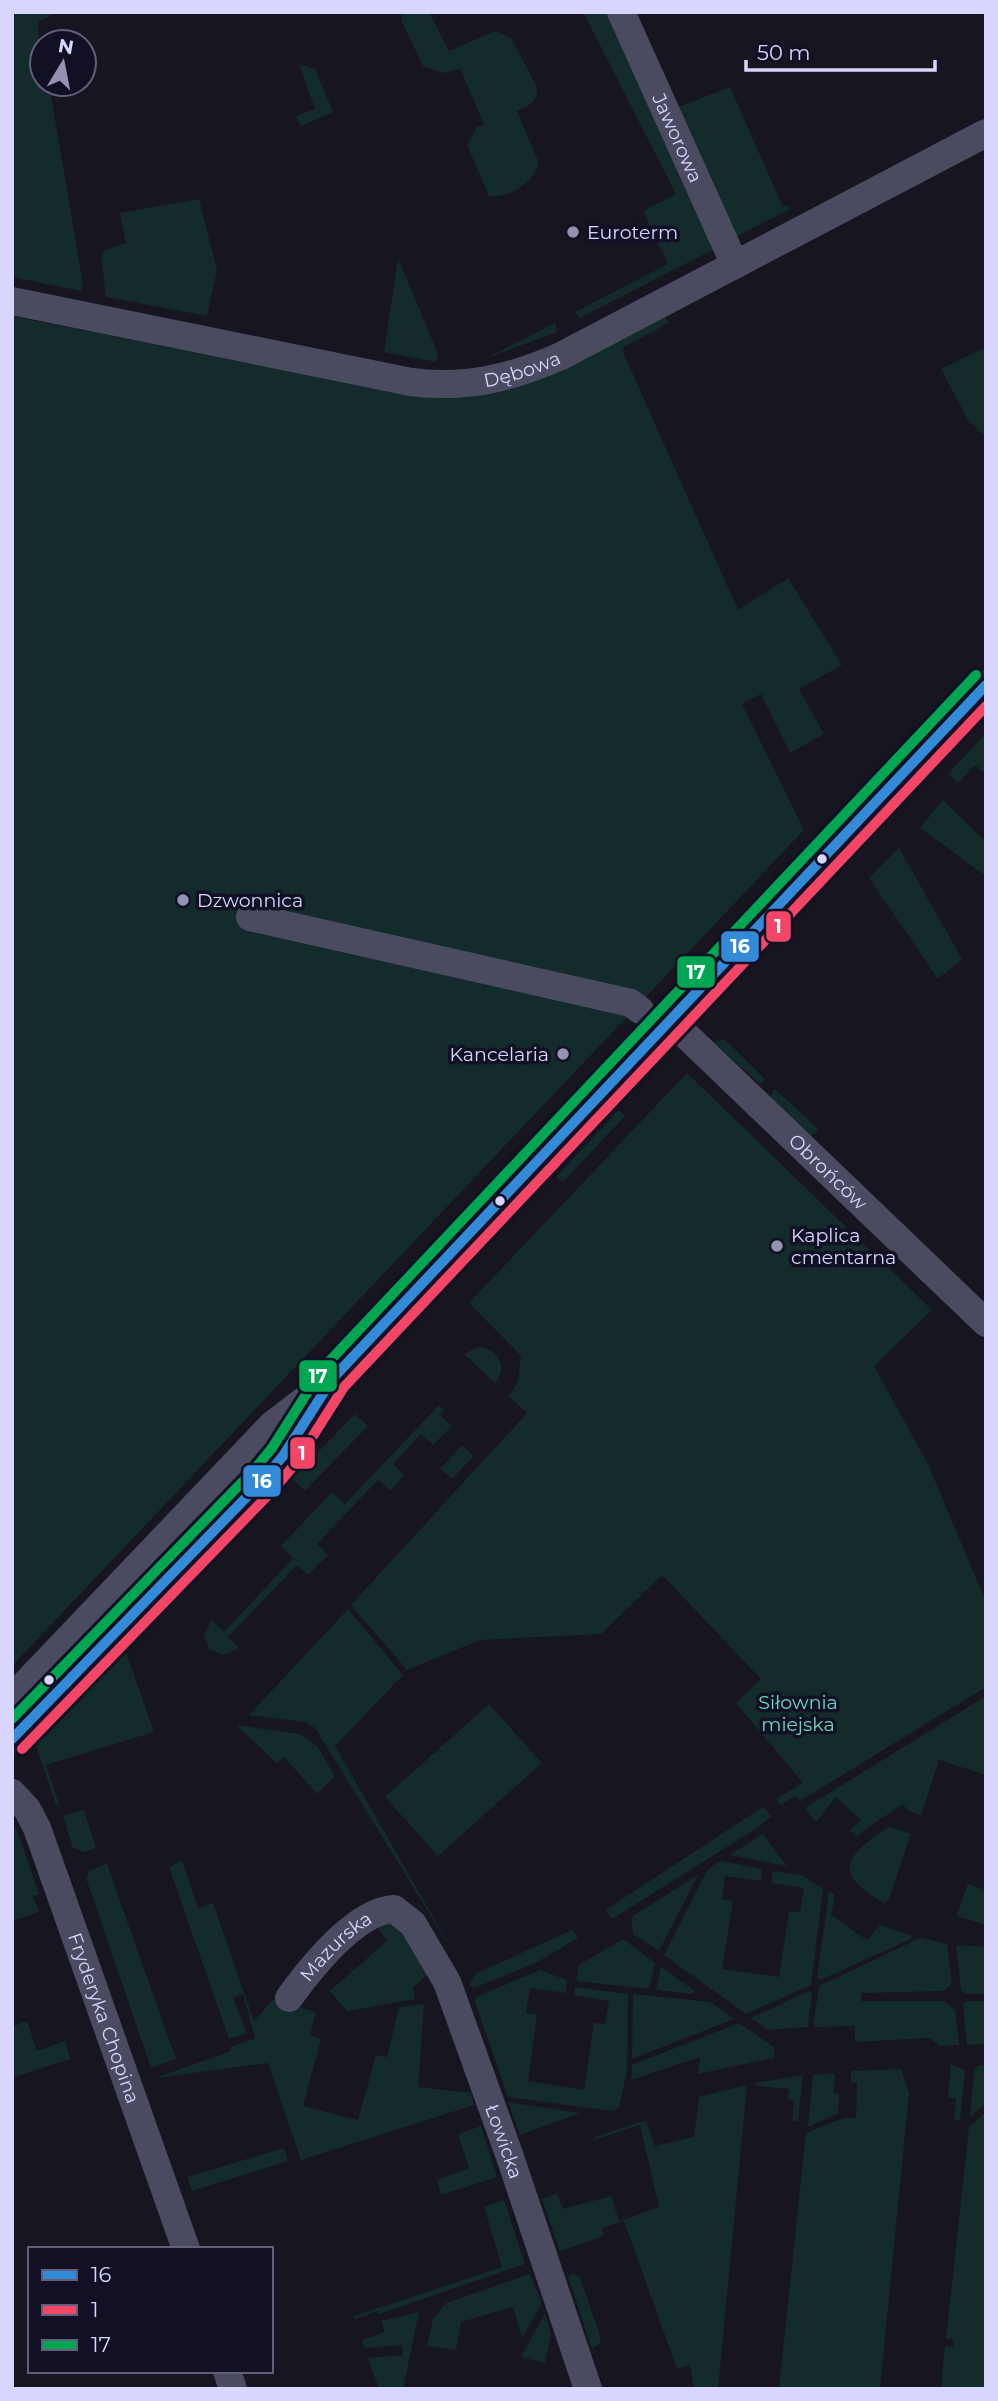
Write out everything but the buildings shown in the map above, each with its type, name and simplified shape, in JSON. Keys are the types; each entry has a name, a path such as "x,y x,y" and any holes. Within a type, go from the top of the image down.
{"street":[{"name":"Jaworowa","path":"621,12 735,265"},
{"name":"Dębowa","path":"12,301 411,382 460,385 504,378 531,369 986,133"},
{"path":"12,1698 272,1425 333,1378 986,685"},
{"path":"250,917 631,1003 640,1010"},
{"name":"Obrońców","path":"670,1020 986,1323"},
{"path":"12,1739 263,1480 284,1456 333,1378"},
{"name":"Fryderyka Chopina","path":"12,1793 27,1809 37,1828 185,2247"},
{"name":"Mazurska","path":"289,1998 318,1958 373,1915 394,1909"},
{"name":"Łowicka","path":"394,1909 414,1924 447,1982 509,2154 588,2389"}],"green space":[{"path":"12,12 57,12 38,22 38,28 28,28 28,98 51,98 83,284 81,291 12,277"},
{"path":"401,12 429,12 449,51 495,31 511,38 537,87 532,102 517,111 539,163 531,178 520,188 513,192 489,196 467,145 477,127 484,124 460,69 443,73 423,66 402,22"},
{"path":"583,12 612,12 720,246 580,318 575,312 668,264 643,211 676,194"},
{"path":"299,64 315,69 333,112 301,126 296,116 315,109"},
{"path":"730,87 783,207 787,205 790,209 736,237 676,108"},
{"path":"199,199 217,270 207,316 106,297 101,256 105,250 126,243 120,213"},
{"path":"398,258 438,354 436,362 384,352"},
{"path":"12,316 403,394 439,397 473,395 539,378 664,316 669,323 624,347 623,352 738,610 788,578 842,665 799,689 824,734 790,753 761,694 742,704 804,830 12,1666"},
{"path":"555,323 557,332 490,357 490,356"},
{"path":"986,347 986,438 968,420 941,369"},
{"path":"986,733 986,774 975,765 958,783 948,774"},
{"path":"943,800 986,842 986,876 920,828"},
{"path":"899,848 962,959 938,979 869,878"},
{"path":"724,1039 765,1079 760,1084 713,1042"},
{"name":"Siłownia miejska","path":"687,1073 932,1310 874,1366 928,1464 986,1602 986,1687 800,1801 796,1796 781,1805 776,1799 803,1783 736,1703 761,1679 662,1575 601,1634 480,1640 407,1670 351,1605 527,1413 509,1396 518,1381 521,1356 469,1303"},
{"path":"775,1089 819,1130 811,1136 770,1097"},
{"path":"619,1110 625,1116 563,1182 556,1177"},
{"path":"478,1347 491,1351 499,1359 501,1371 495,1383 464,1354"},
{"path":"439,1405 444,1410 440,1415 452,1426 433,1445 421,1434 393,1464 404,1475 390,1491 378,1480 317,1544 328,1555 308,1575 297,1565 228,1637 239,1648 223,1655 210,1650 204,1637 211,1620 224,1632 293,1558 281,1546 332,1492 345,1504"},
{"path":"355,1414 368,1426 305,1491 292,1479"},
{"path":"462,1445 474,1456 452,1479 440,1469"},
{"path":"348,1609 403,1675 335,1746 458,1960 315,1728 305,1722 249,1715"},
{"path":"124,1646 154,1732 46,1765 59,1804 56,1805 35,1742"},
{"path":"986,1696 986,1775 939,1760 921,1815 908,1811 903,1804 856,1836 850,1830 861,1820 836,1797 816,1822 805,1808"},
{"path":"489,1704 542,1763 438,1856 385,1797"},
{"path":"236,1725 300,1734 317,1746 335,1776 317,1794 284,1757 277,1763"},
{"path":"763,1807 772,1816 757,1828 612,1919 605,1910"},
{"path":"84,1810 96,1848 84,1852 73,1848 63,1816"},
{"path":"12,1825 16,1827 39,1894 33,1896 39,1912 12,1921"},
{"path":"889,1827 911,1834 889,1900 884,1903 856,1882 850,1864 862,1846"},
{"path":"763,1834 787,1866 730,1855"},
{"path":"182,1860 198,1908 213,1903 254,2021 273,2000 316,2012 310,2035 321,2039 303,2106 358,2120 376,2055 387,2057 399,2007 424,2004 418,2087 471,2093 474,2105 301,2160 268,2063 155,2078 231,2051 230,2047 255,2038 243,1994 233,1998 247,2033 229,2039 169,1867"},
{"path":"720,1861 762,1869 761,1881 725,1876 722,1899 733,1901 722,1969 779,1977 789,1911 800,1912 804,1888 771,1883 773,1871 804,1876 823,1889 811,1985 746,2014 664,1955 708,1869"},
{"path":"107,1864 176,2059 151,2068 86,1878 90,1870"},
{"path":"698,1875 659,1951 633,1934 631,1917"},
{"path":"968,1884 986,1890 986,1925 956,1916"},
{"path":"829,1892 835,1894 831,1915 867,1940 880,1925 912,1936 911,1939 820,1980 817,1978"},
{"path":"393,1919 431,1971 413,1988 415,1999 347,2011 330,1991 387,1941 376,1926"},
{"path":"572,1930 578,1938 536,1963 474,1988 469,1985 477,1973"},
{"path":"920,1938 947,1944 952,1984 943,1991 861,1993 861,2001 944,2001 955,2010 959,2045 940,2046 929,2038 855,2042 855,2026 813,2027 819,1986"},
{"path":"623,1939 655,1963 649,1989 576,1981 579,1965"},
{"path":"956,1945 986,1947 986,1994 966,1994 961,1990"},
{"path":"661,1967 694,1990 693,1994 656,1990"},
{"path":"540,1970 567,1980 566,1993 530,1988 526,2013 537,2015 528,2081 584,2090 594,2023 605,2024 609,2001 574,1995 575,1987 628,1994 627,2071 619,2108 612,2111 508,2097 475,2002 476,1997"},
{"path":"809,1991 812,1993 808,2027 768,2030 751,2018"},
{"path":"633,1994 710,2002 734,2019 632,2059"},
{"path":"966,2001 986,2001 986,2044 967,2045 963,2004"},
{"path":"27,2021 37,2051 65,2041 70,2059 12,2078 12,2022 14,2026"},
{"path":"739,2023 774,2047 774,2058 698,2074 700,2057 631,2080 632,2065"},
{"path":"951,2064 965,2070 960,2120 954,2119 956,2098 948,2098"},
{"path":"979,2065 986,2065 986,2103 970,2117 974,2070"},
{"path":"901,2069 909,2093 880,2389 779,2389 806,2133 844,2118 856,2118 857,2083 851,2083 851,2071"},
{"path":"835,2073 834,2093 839,2094 838,2114 808,2127 813,2075"},
{"path":"803,2075 798,2121 792,2121 794,2101 788,2100 789,2089 756,2086 755,2083"},
{"path":"747,2085 718,2389 694,2389 690,2365 677,2369 624,2221 602,2228 604,2236 560,2251 542,2199 557,2193 563,2209 611,2196 619,2221 659,2207 640,2125 595,2140 595,2137 646,2120 655,2146 694,2137 699,2097"},
{"path":"508,2102 580,2113 520,2135"},
{"path":"986,2112 986,2389 941,2389 945,2346 953,2347 954,2340 946,2339 969,2127"},
{"path":"481,2126 497,2177 441,2195 437,2180 469,2168 458,2134"},
{"path":"284,2148 288,2161 192,2191 187,2177"},
{"path":"504,2200 525,2264 379,2314 378,2311 355,2319 354,2316 502,2267 484,2207"},
{"path":"530,2274 542,2303 522,2338 513,2307 461,2322 456,2350 427,2346 433,2319 446,2303"},
{"path":"574,2274 580,2277 601,2339 592,2349 568,2276"},
{"path":"419,2312 403,2389 379,2389 368,2358 403,2355 402,2345 365,2348 362,2340 385,2332 381,2321"},
{"path":"545,2313 551,2334 545,2363 521,2357"}],"transit line":[{"name":"17","path":"12,1719 253,1471 272,1448 323,1368 976,675"},
{"name":"16","path":"12,1739 263,1480 283,1456 333,1378 986,685"},
{"name":"1","path":"22,1749 274,1489 295,1464 344,1387 986,706"}],"place":[{"name":"Euroterm","path":"573,232"},
{"name":"Dzwonnica","path":"183,900"},
{"name":"Kancelaria","path":"563,1054"},
{"name":"Kaplica cmentarna","path":"777,1246"}]}
